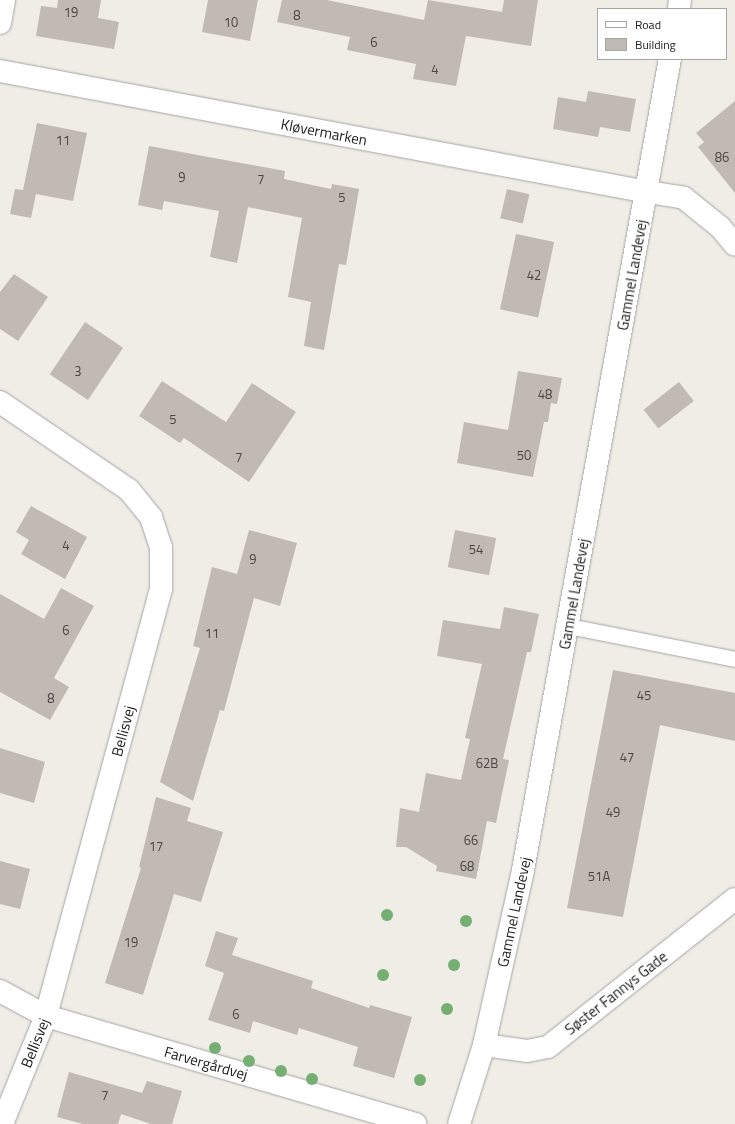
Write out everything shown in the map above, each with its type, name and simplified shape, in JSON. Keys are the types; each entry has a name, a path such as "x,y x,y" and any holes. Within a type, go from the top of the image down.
{"street":[{"path":"0,23 4,0"},
{"name":"Gammel Landevej","path":"459,1124 484,1045 523,870 648,192 670,60"},
{"name":"Kløvermarken","path":"0,72 684,198 720,227 735,245"},
{"name":"Bellisvej","path":"0,402 129,490 151,517 161,547 162,589 46,1016 2,1124"},
{"name":"Søster Fannys Gade","path":"484,1045 527,1051 548,1047 735,899"},
{"name":"Farvergårdvej","path":"0,991 46,1016 416,1124"}],"lane":[{"path":"569,626 735,659"}],"building":[{"path":"58,0 101,0 98,18 119,22 114,49 36,36 41,6 57,8"},
{"path":"208,0 258,0 250,41 202,32"},
{"path":"282,0 327,0 424,20 428,0 502,12 504,0 538,0 531,46 466,36 456,86 413,79 416,64 347,50 350,37 277,22"},
{"path":"588,91 636,99 630,132 600,127 598,137 553,129 558,97 586,102"},
{"path":"735,101 735,193 698,147 704,142 696,133"},
{"path":"37,123 87,133 73,201 36,194 31,218 10,214 15,189 23,190"},
{"path":"149,146 285,171 284,179 331,189 332,184 359,189 346,265 339,264 324,350 304,346 311,302 288,297 302,218 248,207 237,263 210,257 219,211 164,201 162,210 138,205"},
{"path":"507,189 529,194 523,223 500,218"},
{"path":"516,234 554,242 538,317 500,309"},
{"path":"14,274 48,297 18,341 0,329 0,292"},
{"path":"85,322 123,348 88,400 50,374"},
{"path":"518,371 562,378 557,404 551,403 548,422 544,422 533,477 457,463 464,422 508,430"},
{"path":"162,381 226,422 252,383 296,412 249,482 184,438 180,443 139,416"},
{"path":"679,382 694,401 658,429 644,410"},
{"path":"31,506 87,537 65,579 21,554 29,540 16,532"},
{"path":"249,530 297,543 280,606 254,598 224,711 220,710 193,801 160,782 200,648 193,646 212,567 237,574"},
{"path":"455,530 496,538 489,575 448,567"},
{"path":"61,588 94,606 54,678 69,687 50,720 0,692 0,594 44,619"},
{"path":"504,607 539,614 531,652 527,652 503,759 509,760 496,823 487,821 476,879 436,871 437,866 406,847 396,847 400,808 419,812 426,773 461,780 470,739 465,738 482,664 437,656 443,620 500,629"},
{"path":"613,670 735,693 735,741 660,725 623,917 567,908"},
{"path":"0,748 45,762 34,803 0,793"},
{"path":"156,797 191,808 187,821 223,832 201,902 174,894 143,995 105,983 141,868 139,867"},
{"path":"0,861 30,869 20,909 0,904"},
{"path":"216,931 238,938 232,955 313,981 311,988 369,1008 370,1005 412,1017 394,1078 353,1066 358,1047 299,1028 297,1035 253,1021 250,1033 208,1020 224,973 205,966"},
{"path":"69,1072 142,1093 147,1081 182,1091 172,1124 151,1124 121,1114 118,1124 83,1124 57,1117"}]}
